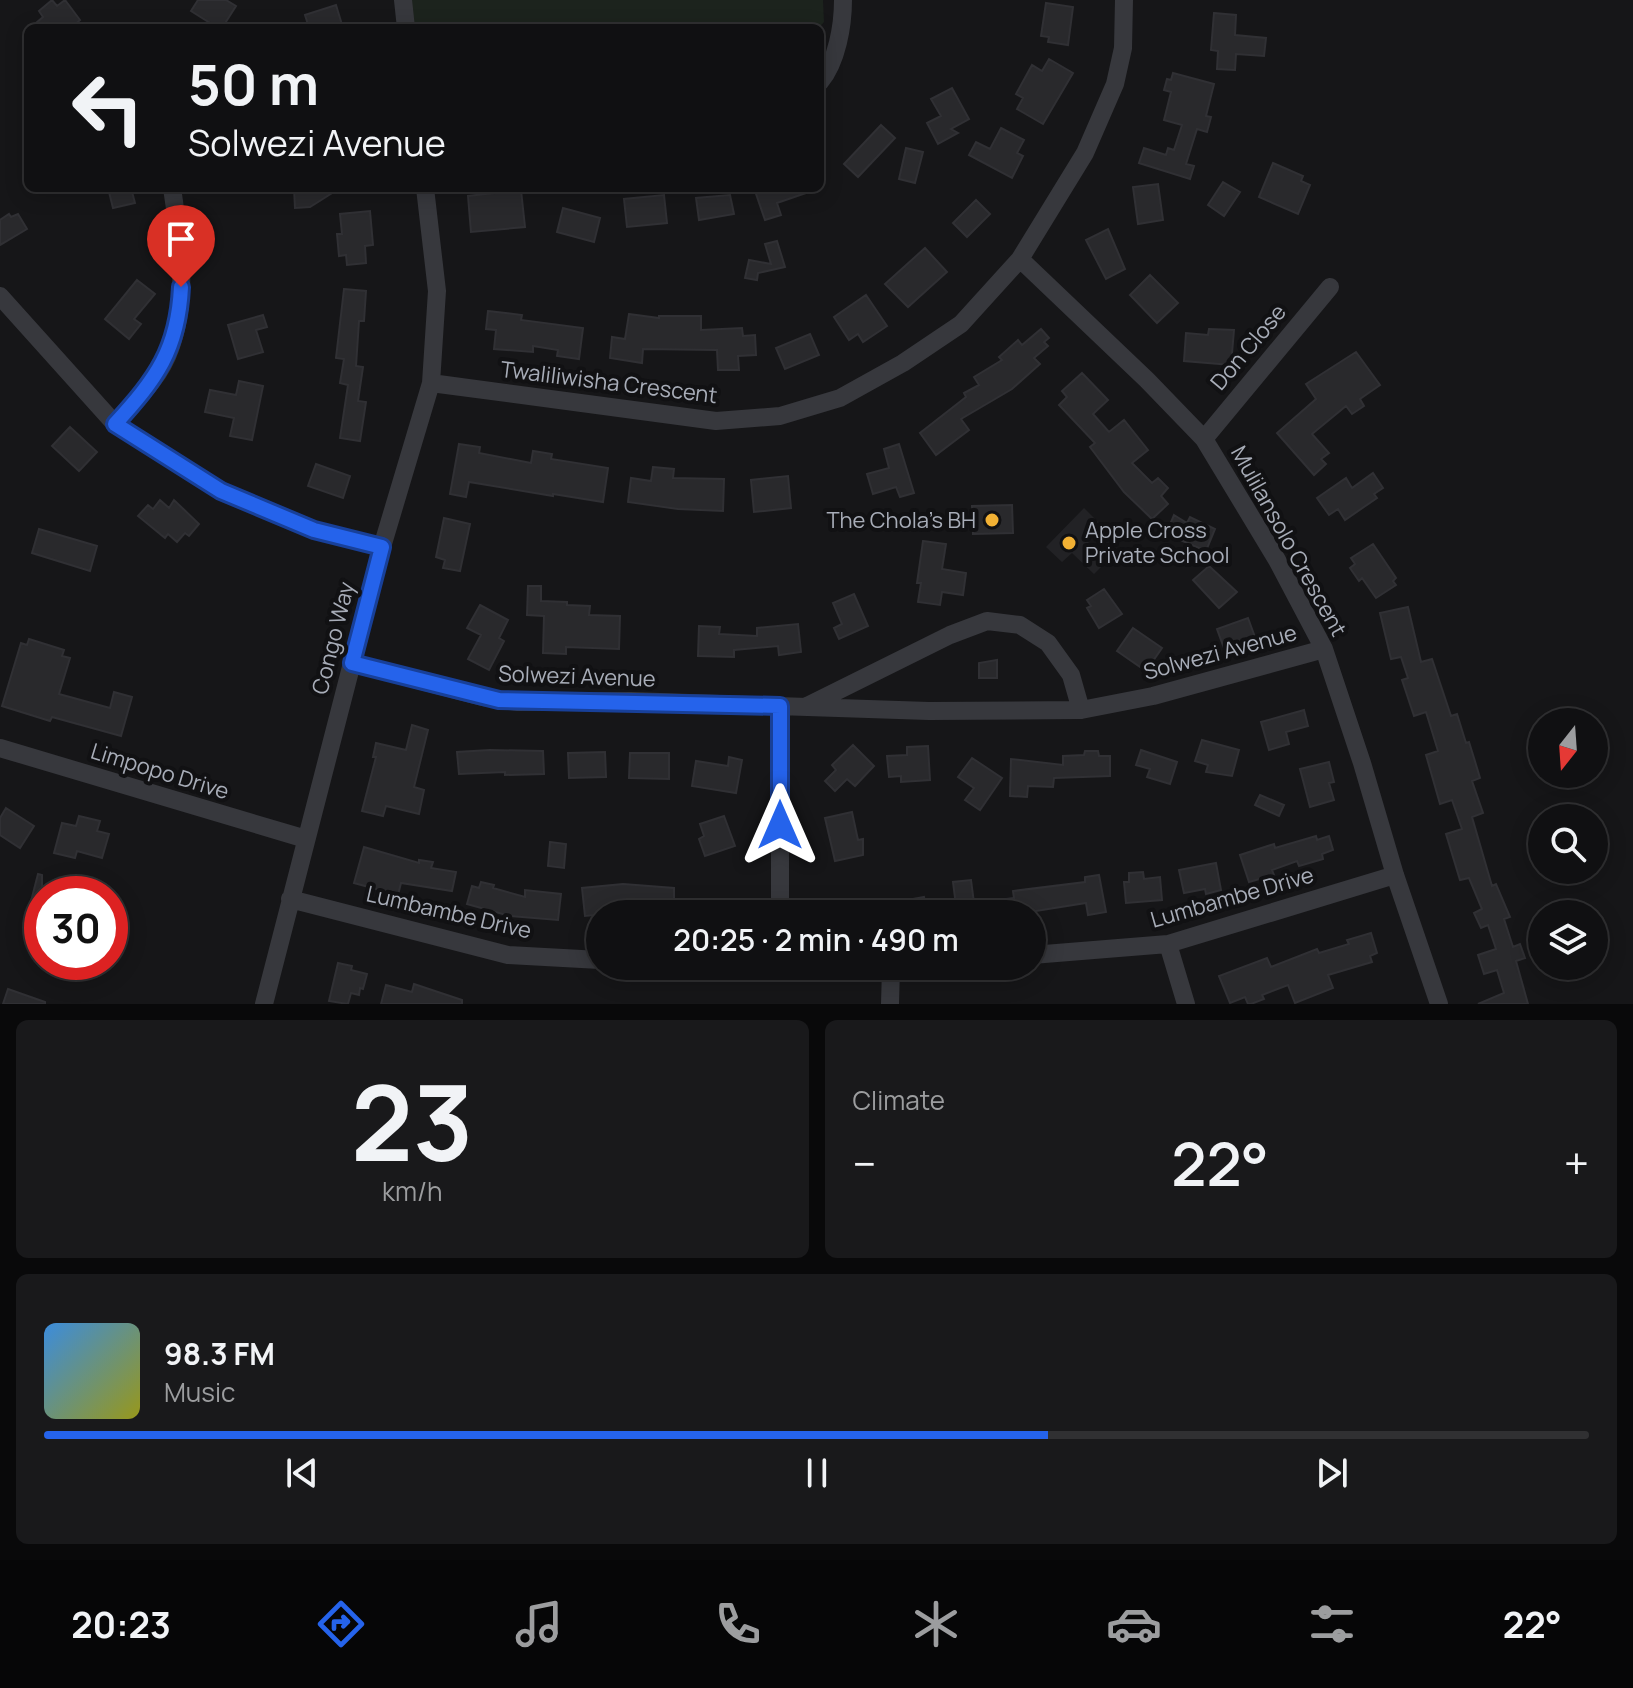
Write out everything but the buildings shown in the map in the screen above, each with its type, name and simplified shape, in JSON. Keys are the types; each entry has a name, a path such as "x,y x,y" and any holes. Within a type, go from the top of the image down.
{"street":[{"path":"403,0 406,24"},
{"path":"824,77 836,46 843,0"},
{"name":"Twaliliwisha Crescent","path":"431,383 716,421 780,416 840,398 903,363 961,324 1020,259 1085,153 1115,84 1123,48 1124,0"},
{"path":"115,424 149,386 170,351 180,307 182,267 173,192"},
{"name":"Congo Way","path":"266,995 382,547 431,383 437,291 425,192"},
{"name":"Mulilansolo Crescent","path":"1020,259 1204,439 1277,560 1324,649 1439,1004"},
{"name":"Don Close","path":"1204,439 1330,287"},
{"path":"0,296 115,424 221,491 314,530 382,547"},
{"name":"Solwezi Avenue","path":"805,707 950,635 987,621 1020,625 1048,643 1071,675 1081,710"},
{"name":"Solwezi Avenue","path":"352,663 499,700 929,711 1081,710 1153,696 1324,649"},
{"path":"780,706 780,900"},
{"name":"Limpopo Drive","path":"0,748 306,839"},
{"name":"Lumbambe Drive","path":"1046,954 1168,944 1395,875"},
{"name":"Lumbambe Drive","path":"290,899 508,955 586,959"},
{"path":"1168,944 1186,1004"},
{"path":"890,1004 891,980"},
{"path":"249,1004 266,995"}],"shaded area":[{"path":"406,0 823,0 824,22 822,24 409,24"},
{"name":"Apple Cross Private School","path":"1084,508 1101,525 1086,540 1107,561 1094,574 1072,553 1062,562 1046,547"}],"place":[{"name":"The Chola's BH","path":"992,520"},
{"name":"Apple Cross Private School","path":"1069,543"}],"route":[{"path":"181,287 180,307 170,351 149,386 115,424 221,491 314,530 382,547 352,663 483,697 518,702 631,701 780,706 780,825"}]}
